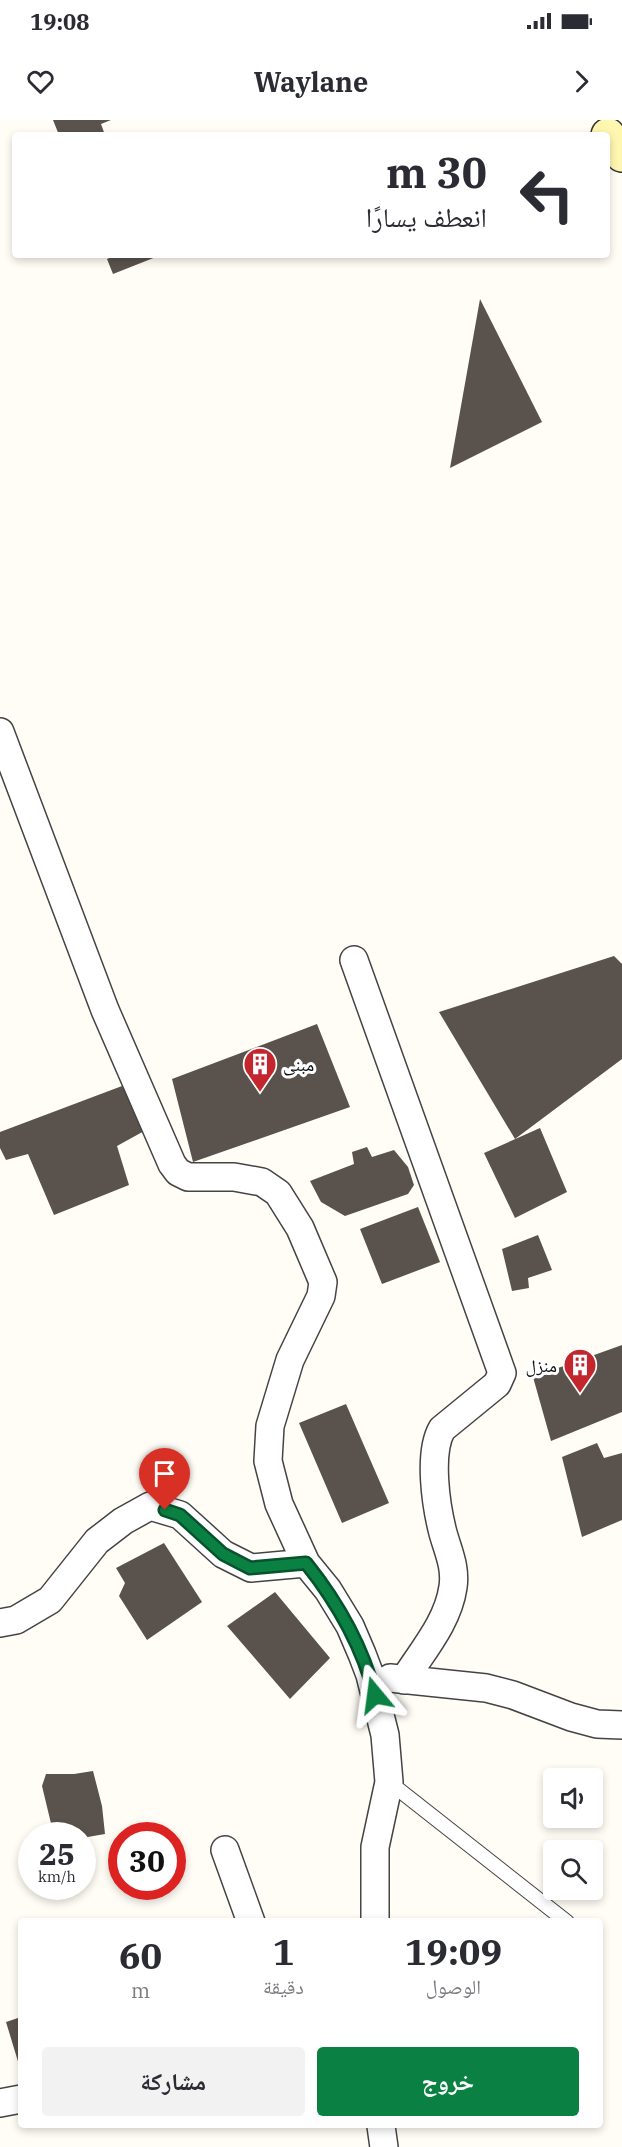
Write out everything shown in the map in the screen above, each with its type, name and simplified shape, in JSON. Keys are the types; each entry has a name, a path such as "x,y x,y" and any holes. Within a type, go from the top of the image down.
{"main road":[{"path":"610,139 622,155"}],"street":[{"path":"0,732 105,1010 172,1164 178,1172 188,1177 234,1177 252,1180 262,1182 278,1193 300,1228 323,1282 321,1296 287,1371 270,1426 268,1461 279,1504 306,1563 328,1590 350,1626 370,1675 385,1736 389,1782 375,1847 375,1918"},
{"path":"354,960 502,1373 496,1384 442,1429 437,1438 435,1486 442,1532 453,1567 453,1584 445,1616 404,1680"},
{"path":"0,1623 16,1620 50,1600 97,1541 123,1521 150,1506 180,1515 223,1554 250,1568 306,1563"},
{"path":"370,1675 486,1688 513,1695 571,1717 597,1724 622,1725"},
{"path":"225,1850 250,1918"},
{"path":"0,2103 18,2099"},
{"path":"381,2128 384,2147"}],"lane":[{"path":"389,1782 562,1918"}],"building":[{"path":"53,120 111,120 101,124 104,132 58,132"},
{"path":"109,258 153,258 113,274 107,259"},
{"path":"480,299 542,422 450,468"},
{"path":"614,956 622,964 622,1059 515,1139 439,1012"},
{"name":"مبنى","path":"317,1024 350,1107 193,1162 172,1079"},
{"path":"122,1086 146,1130 117,1146 129,1185 54,1215 28,1154 6,1160 0,1148 0,1132"},
{"path":"540,1128 567,1192 515,1218 484,1153"},
{"path":"367,1147 372,1157 394,1150 408,1167 414,1185 408,1194 345,1216 321,1202 310,1181 354,1164 352,1152"},
{"path":"418,1207 440,1262 382,1284 360,1229"},
{"path":"538,1235 552,1270 528,1278 529,1288 512,1291 502,1249"},
{"name":"منزل","path":"622,1345 622,1412 551,1441 533,1377"},
{"path":"346,1404 389,1503 342,1523 299,1423"},
{"path":"597,1443 604,1458 622,1453 622,1520 582,1537 562,1457"},
{"path":"164,1543 202,1602 147,1640 119,1596 125,1583 116,1568"},
{"path":"275,1592 330,1658 290,1699 227,1626"},
{"path":"93,1771 102,1806 105,1834 96,1836 96,1822 51,1822 42,1786 46,1774"},
{"path":"18,2018 18,2061 6,2022"}],"place":[{"name":"مبنى","path":"260,1093"},
{"name":"منزل","path":"580,1394"}],"route":[{"path":"165,1510 180,1515 223,1554 250,1568 306,1563 328,1590 350,1626 370,1675 375,1695"}]}
